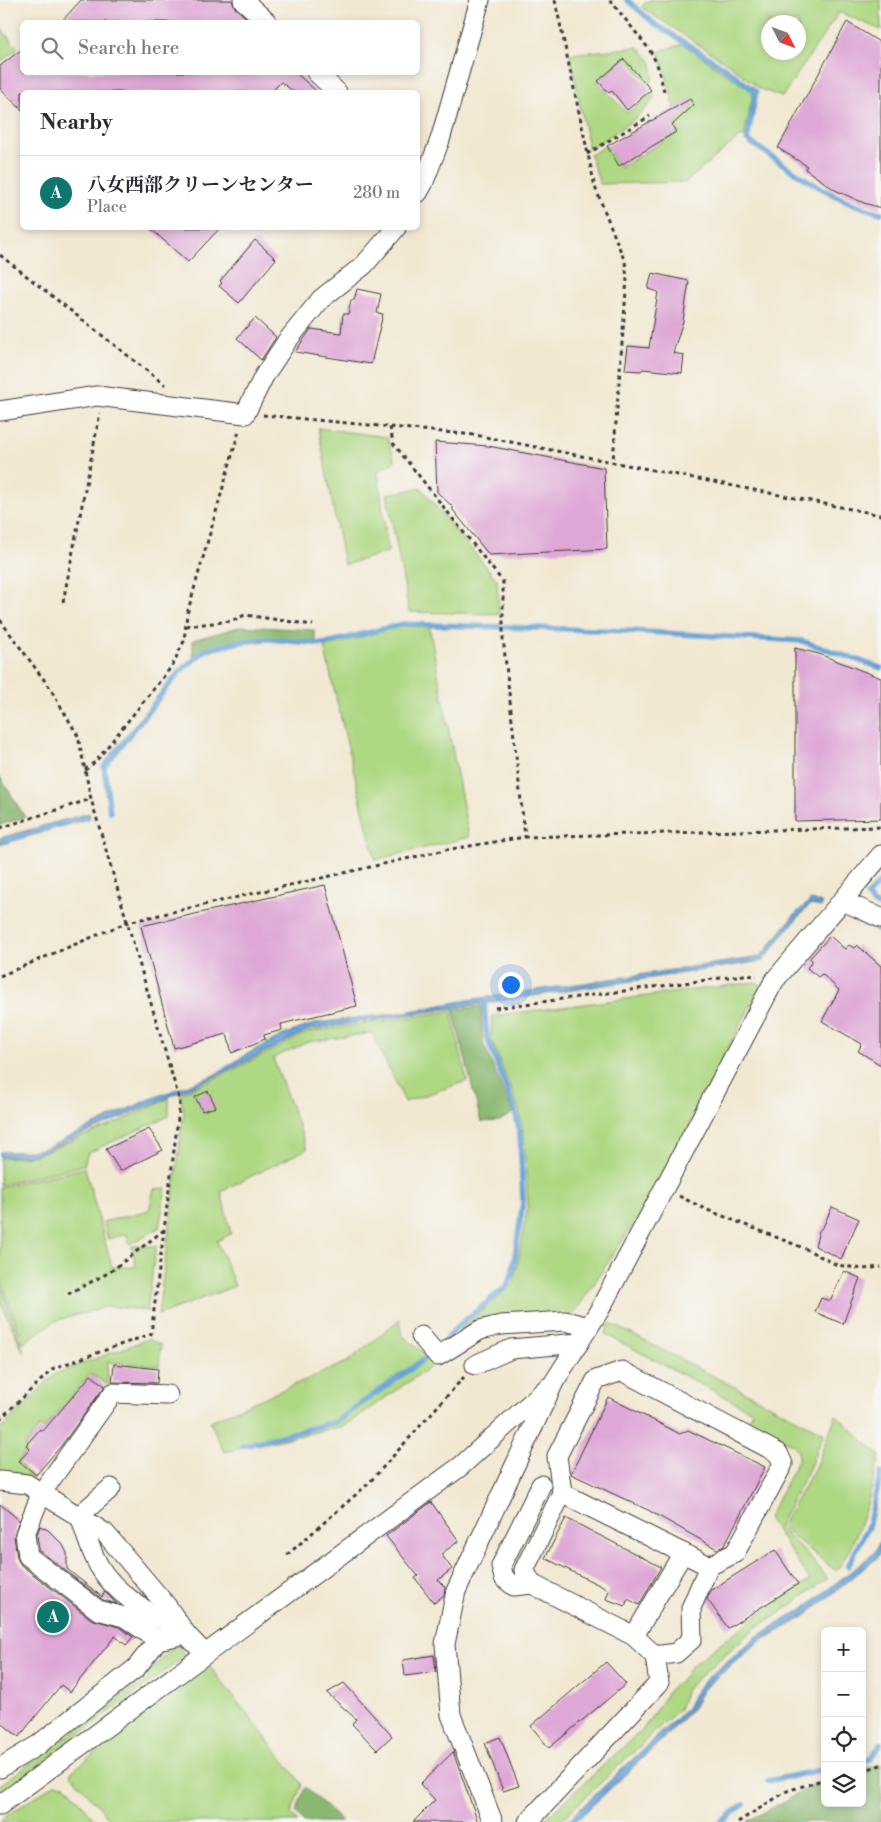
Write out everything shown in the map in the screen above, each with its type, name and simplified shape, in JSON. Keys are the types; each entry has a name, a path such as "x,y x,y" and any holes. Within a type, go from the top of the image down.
{"street":[{"path":"243,0 264,20"},
{"path":"420,181 440,140 480,0"},
{"path":"319,75 335,90"},
{"path":"0,411 103,397 245,414 264,376 287,341 322,299 364,265 394,230"},
{"path":"492,1822 451,1715 445,1644 456,1591 554,1382 589,1327 774,980 881,855"},
{"path":"843,901 881,918"},
{"path":"421,1336 438,1356 480,1330 501,1325 565,1321 589,1327"},
{"path":"475,1365 511,1349 579,1344"},
{"path":"528,1822 659,1683 655,1656 634,1636 532,1584 524,1570 562,1493 557,1456 596,1380 622,1371 778,1453 783,1464 735,1553 709,1566 691,1608 692,1639 676,1653 655,1656"},
{"path":"0,1805 461,1466 554,1382"},
{"path":"158,1640 124,1617 98,1610 28,1556 25,1534 42,1492 113,1393 168,1395"},
{"path":"0,1481 27,1484 80,1515 105,1533 166,1605 186,1634 205,1654"},
{"path":"532,1584 514,1586 504,1578 501,1566 541,1485"},
{"path":"80,1515 111,1488"},
{"path":"562,1493 709,1566"},
{"path":"80,1515 87,1540 100,1568 117,1587 155,1616 186,1634"},
{"path":"492,1515 520,1529"},
{"path":"634,1636 683,1553"},
{"path":"0,1768 38,1745 136,1668 158,1640 186,1634"}],"path":[{"path":"555,0 595,187 625,262 627,278 613,462"},
{"path":"610,0 649,49 657,64 664,91"},
{"path":"587,154 650,116"},
{"path":"0,254 192,407"},
{"path":"63,602 103,397"},
{"path":"85,770 96,761 172,666 184,640 206,542 245,414 475,435 881,515"},
{"path":"390,427 392,443 503,582 504,638 525,837"},
{"path":"186,626 231,620 245,615 313,624"},
{"path":"0,620 50,688 78,736 92,799 180,1102 151,1334 54,1368 0,1419"},
{"path":"0,828 92,799"},
{"path":"0,976 128,922 445,850 525,837 881,826"},
{"path":"495,1008 744,975 774,980"},
{"path":"664,1189 705,1209 806,1250 837,1265 863,1269 881,1267"},
{"path":"68,1294 110,1272 164,1230"},
{"path":"287,1555 368,1484 475,1365"},
{"path":"866,1770 881,1765"},
{"path":"738,1822 787,1791 821,1780"}],"green space":[{"path":"649,0 881,0 881,30 839,12 782,97 760,89 730,65 642,6"},
{"path":"0,27 18,49 0,62"},
{"path":"683,44 753,92 744,137 739,137 686,182 600,184 590,155 606,146 620,168 678,132 674,125 678,120 659,51"},
{"path":"639,47 652,63 653,79 649,84 625,57 597,82 627,113 652,93 654,100 636,118 589,150 570,54"},
{"path":"318,428 387,437 395,461 378,472 388,552 344,565"},
{"path":"421,488 497,580 499,614 409,612 387,494"},
{"path":"242,626 314,630 316,641 269,639 237,641 207,649 193,656 193,640"},
{"path":"403,626 429,626 469,837 375,860 324,647"},
{"path":"0,777 25,817 0,825"},
{"path":"756,982 761,985 654,1193 573,1315 447,1344 460,1330 514,1283 528,1206 524,1137 519,1109 491,1039 492,1016"},
{"path":"481,1006 483,1043 513,1113 499,1121 481,1122 453,1010"},
{"path":"451,1011 467,1081 405,1102 372,1033 308,1042 273,1058 307,1149 221,1191 231,1234 217,1241 235,1286 158,1315 184,1112 180,1094 217,1078 309,1032"},
{"path":"169,1098 169,1116 88,1153 84,1165 0,1185 0,1158 34,1156 114,1124"},
{"path":"85,1168 112,1267 136,1267 132,1246 156,1246 147,1311 110,1306 55,1321 23,1343 0,1276 0,1187"},
{"path":"166,1188 159,1228 130,1244 127,1234 108,1239 103,1222 149,1210 154,1189"},
{"path":"0,1282 24,1353 0,1301"},
{"path":"400,1319 403,1336 436,1363 344,1426 224,1452 210,1421 347,1362"},
{"path":"610,1323 824,1433 808,1471 778,1527 808,1555 827,1579 776,1616 755,1628 686,1689 679,1709 559,1822 542,1822 644,1728 669,1690 685,1676 691,1666 756,1616 810,1580 768,1518 798,1460 798,1450 792,1444 747,1423 752,1411 605,1334"},
{"path":"148,1339 161,1345 159,1366 107,1362 108,1385 90,1374 44,1429 39,1427 25,1446 27,1450 18,1462 34,1478 0,1471 0,1430 55,1374"},
{"path":"836,1415 880,1456 858,1530 845,1558 836,1571 781,1527 816,1466"},
{"path":"177,1644 185,1656 0,1794 0,1785 85,1724 137,1683"},
{"path":"207,1663 302,1784 291,1814 298,1822 112,1822 70,1773"},
{"path":"881,1764 881,1822 746,1822 821,1781 821,1807 866,1807 866,1767"},
{"path":"55,1784 66,1785 97,1822 0,1822 0,1820"},
{"path":"305,1787 342,1822 304,1822 296,1812"}],"water":[{"path":"89,813 90,818 0,845 0,838"},
{"path":"811,900 822,903 821,907 810,905 787,930 763,961 309,1030 217,1076 47,1150 33,1155 0,1157 0,1152 32,1151 48,1147 145,1101 214,1075 245,1055 283,1035 316,1023 399,1013 468,1000 760,957 794,915"},
{"path":"853,915 881,928 881,933 851,920"},
{"path":"881,1539 881,1551 878,1557 804,1617 759,1642 703,1689 693,1708 666,1736 575,1822 566,1822 687,1708 697,1688 706,1679 756,1637 804,1608 874,1553"}],"building":[{"path":"81,0 232,0 235,8 249,20 63,20"},
{"path":"847,22 881,43 881,208 864,203 835,190 805,169 807,166 778,148"},
{"path":"20,51 20,75 298,75 315,90 291,90 281,82 273,90 20,90 20,108 0,89 0,66"},
{"path":"624,59 651,90 627,110 612,91 609,93 598,81"},
{"path":"690,99 694,105 672,125 676,132 619,166 607,146"},
{"path":"152,230 218,230 188,262"},
{"path":"255,240 276,259 239,303 219,286 222,283 220,281"},
{"path":"652,273 689,281 683,321 673,353 684,355 682,373 643,369 641,371 625,370 628,346 649,348 658,292 648,289"},
{"path":"357,289 381,294 377,313 383,314 371,364 295,352 311,329 341,333 343,314 348,314 351,300 354,300"},
{"path":"255,318 276,337 261,360 237,338"},
{"path":"435,442 488,446 604,468 607,549 489,555 453,510 453,507 437,492"},
{"path":"795,648 819,654 881,678 881,819 795,821"},
{"path":"325,885 357,1006 281,1024 282,1030 264,1035 265,1039 232,1053 227,1034 174,1048 141,926"},
{"path":"830,936 845,949 849,945 854,948 857,945 881,966 881,1065 858,1051 862,1044 822,1021 839,990 822,974 818,977 807,968 812,961 810,958"},
{"path":"208,1091 216,1107 202,1111 195,1097"},
{"path":"149,1129 163,1150 120,1171 106,1149"},
{"path":"832,1207 859,1219 841,1259 815,1246 819,1231 824,1225"},
{"path":"844,1271 860,1278 843,1324 815,1312 821,1298 830,1301"},
{"path":"114,1364 158,1369 157,1383 112,1382"},
{"path":"91,1375 105,1386 61,1446 36,1475 19,1461 30,1449 26,1445 40,1429 43,1431"},
{"path":"608,1397 680,1434 688,1430 765,1467 724,1546 717,1549 648,1510 571,1474"},
{"path":"431,1502 459,1541 441,1554 452,1569 438,1580 445,1587 444,1595 434,1603 415,1578 418,1576 386,1536"},
{"path":"0,1504 19,1520 14,1536 17,1558 21,1565 91,1619 119,1627 133,1637 126,1645 115,1636 70,1692 61,1685 19,1737 0,1722"},
{"path":"566,1518 661,1567 639,1605 628,1599 625,1606 606,1599 609,1590 545,1558"},
{"path":"40,1526 48,1530 63,1545 67,1553 67,1569 102,1597 105,1592 117,1604 103,1600 39,1550 37,1535"},
{"path":"775,1550 798,1584 728,1628 707,1599 711,1590"},
{"path":"434,1655 436,1672 405,1676 403,1660"},
{"path":"606,1662 626,1684 549,1748 531,1726"},
{"path":"344,1683 392,1736 377,1750 352,1724 356,1719 327,1693"},
{"path":"500,1737 519,1786 503,1791 485,1743"},
{"path":"453,1752 478,1822 413,1822 435,1800 420,1784"}],"waterway":[{"path":"627,0 655,24 725,68 756,92 747,140 828,192 881,213"},
{"path":"110,812 104,767 180,671 206,650 240,642 267,639 323,644 403,624 629,631 802,641 881,668"},
{"path":"881,881 867,896 873,903 881,907"},
{"path":"439,1347 457,1327 507,1286 512,1275 523,1202 520,1135 515,1110 487,1038 484,1002"},
{"path":"242,1446 335,1422 433,1353"},
{"path":"848,1566 868,1527 881,1473"},
{"path":"866,1760 870,1759 881,1744"},
{"path":"768,1781 821,1770"},
{"path":"721,1822 744,1804"}],"place":[{"name":"八女西部クリーンセンター","path":"53,1617"}]}
